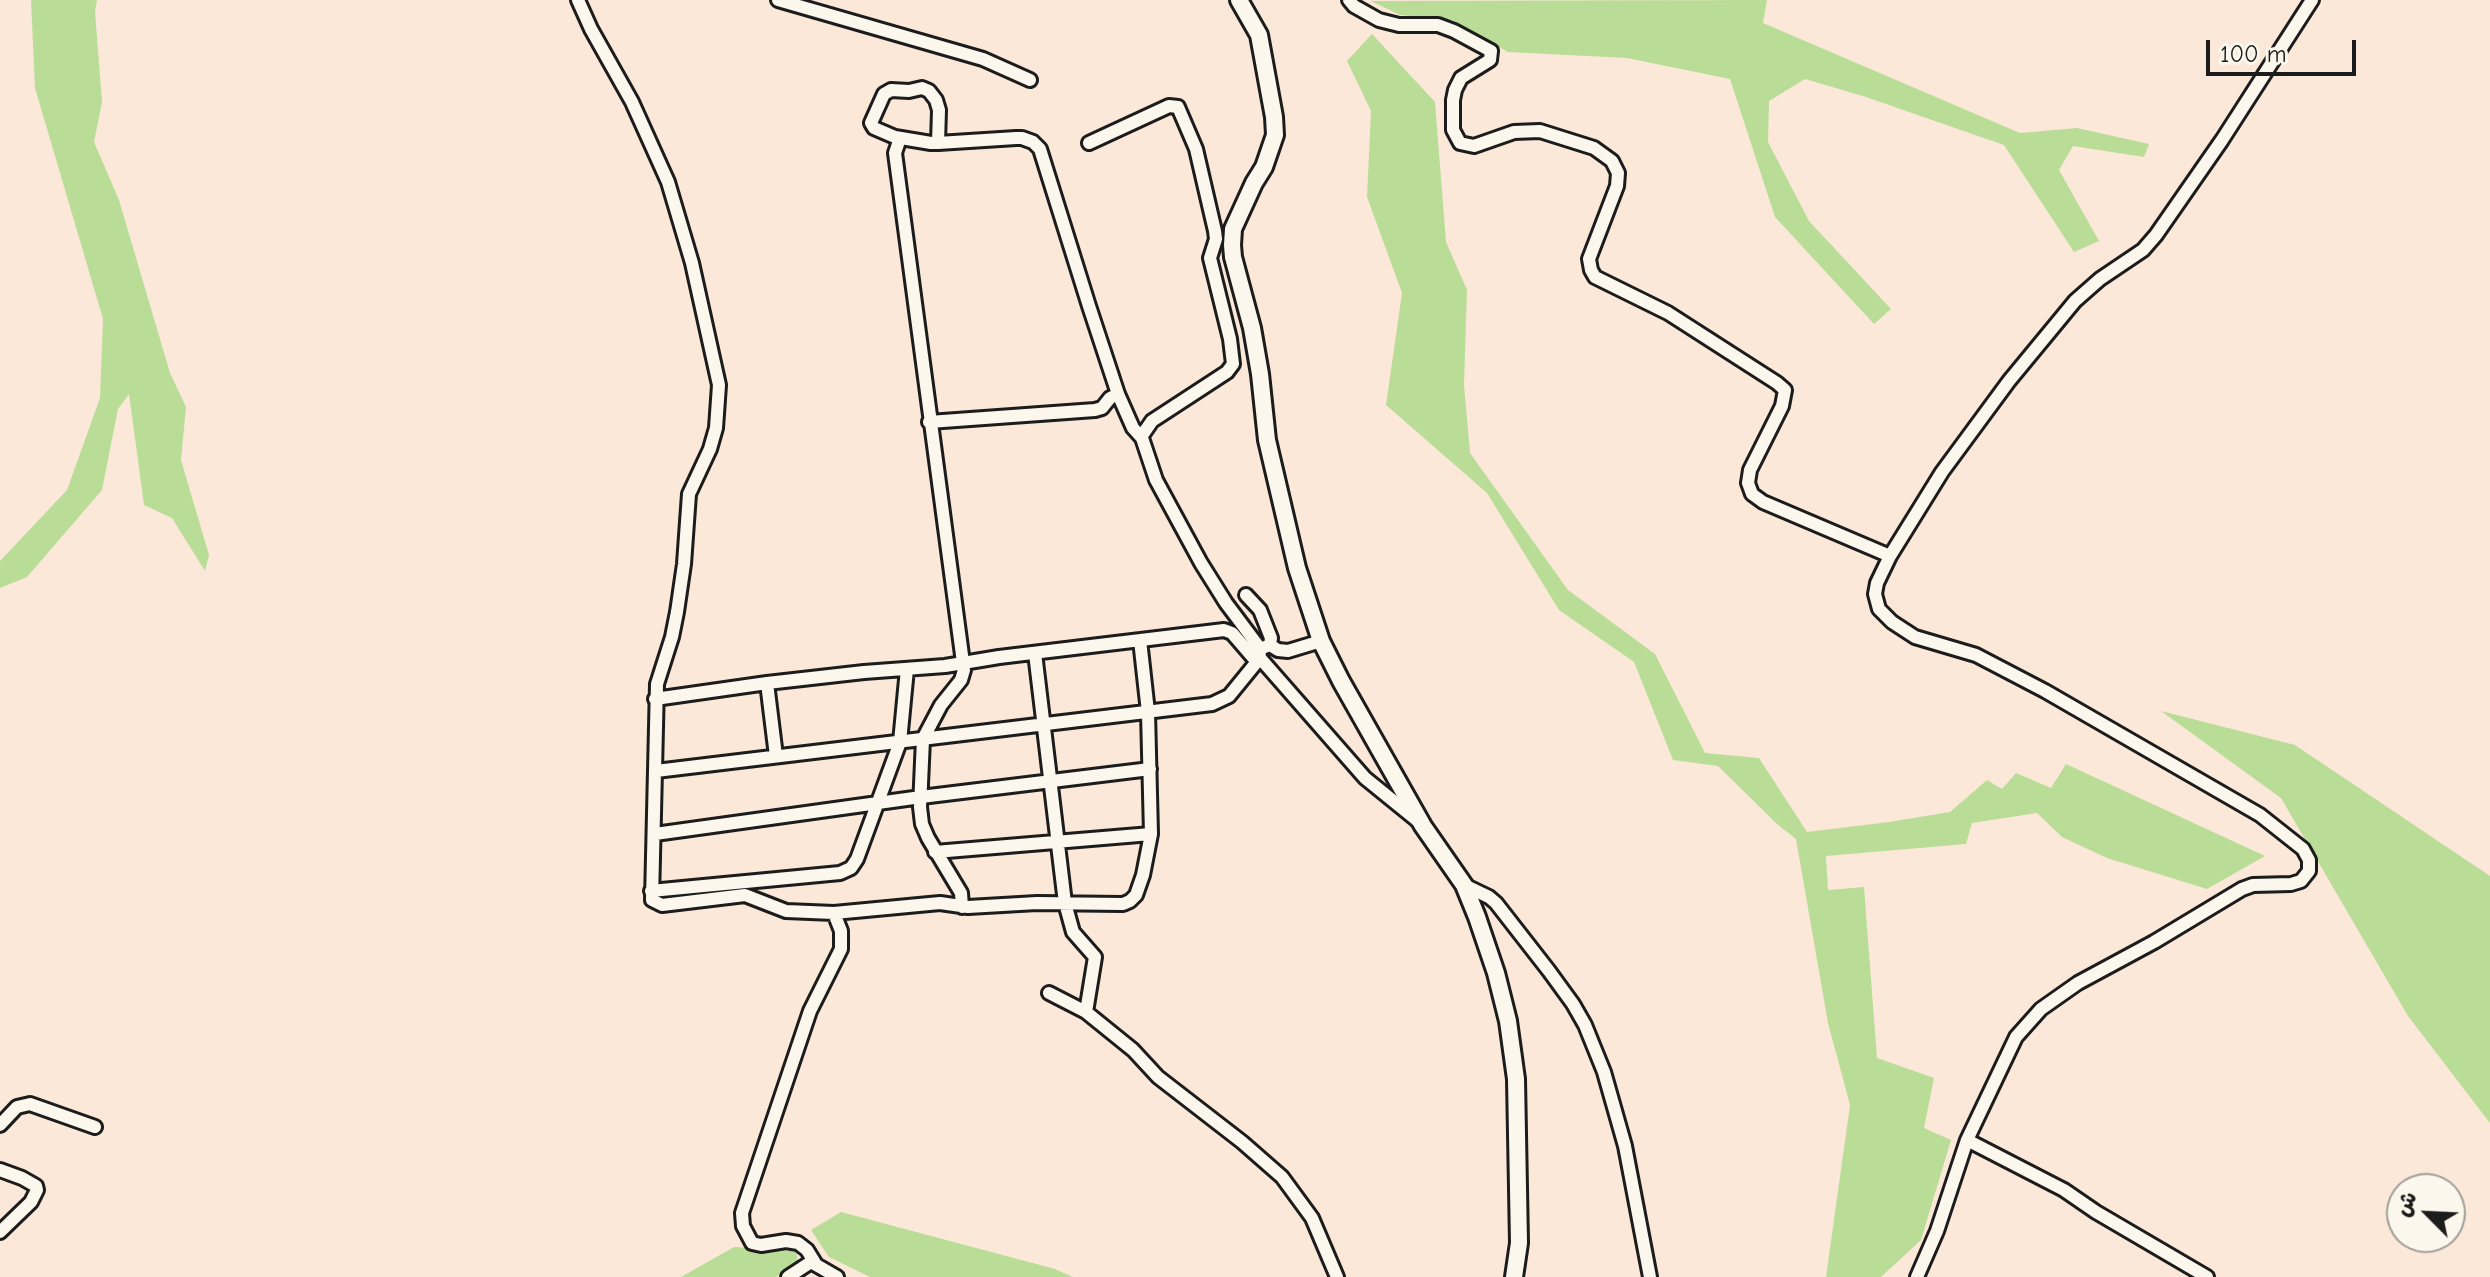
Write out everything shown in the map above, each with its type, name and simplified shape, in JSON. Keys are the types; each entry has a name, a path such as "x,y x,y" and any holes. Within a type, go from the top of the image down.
{"main road":[{"path":"1239,0 1259,35 1275,135 1264,167 1223,244 1260,374 1267,440 1297,568 1321,641 1423,826 1464,885 1496,973 1508,1021 1516,1079 1519,1243 1514,1277"}],"street":[{"path":"578,0 632,102 668,182 692,263 719,385 716,428 689,494 677,612 655,699 652,900 662,905 737,895 752,897 791,912 834,913 940,903 962,907 1123,904 1133,899 1143,875 1151,834 1148,712 1140,640"},
{"path":"778,0 983,59 1030,80"},
{"path":"1349,0 1379,20 1399,25 1438,25 1491,51 1490,60 1461,78 1455,90 1453,130 1460,143 1474,146 1514,132 1540,131 1594,148 1612,161 1618,173 1617,186 1589,259 1595,277 1668,313 1785,390 1782,406 1750,470 1748,483 1752,494 1763,502 1890,556"},
{"path":"1917,1277 1937,1231 1967,1140 2016,1037 2041,1009 2078,983 2242,889 2253,885 2291,884 2301,881 2309,871 2309,860 2303,849 2260,815 2059,698 1976,655 1915,637 1879,609 1875,594 1890,556 1942,472 2009,381 2075,301 2100,279 2143,250 2156,235 2222,140 2312,0"},
{"path":"938,143 938,105 929,91 922,88 886,92 871,121 874,128 900,138 938,143 1022,138 1040,149 1118,394 1133,428 1141,437 1156,480 1201,563 1262,653 1365,778 1423,826"},
{"path":"1089,143 1169,106 1178,107 1196,149 1215,231 1223,244 1210,258 1233,364 1227,372 1152,421 1141,437"},
{"path":"900,138 895,153 963,663 961,680 941,705 923,739 922,824 935,852 961,893 962,907"},
{"path":"929,422 1095,410 1118,394"},
{"path":"656,771 1221,701 1229,696 1271,638 1260,610 1246,595"},
{"path":"655,699 767,683 963,663 1224,630 1262,653 1288,651 1321,641"},
{"path":"1035,653 1065,903 1073,932 1095,957 1086,1012"},
{"path":"651,891 844,872 855,864 900,742 907,669"},
{"path":"767,683 776,756"},
{"path":"655,834 1150,769"},
{"path":"935,852 1151,834"},
{"path":"1464,885 1496,903 1549,971 1585,1025 1604,1072 1625,1146 1650,1277"},
{"path":"834,913 841,931 841,949 810,1011 742,1213 743,1226 752,1243 798,1243 815,1263 837,1277"},
{"path":"1049,993 1086,1012 1133,1050 1158,1077 1282,1177 1312,1218 1337,1277"},
{"path":"0,1125 17,1107 30,1104 95,1127"},
{"path":"1967,1140 2064,1190 2207,1277"},
{"path":"0,1170 22,1178 36,1186 37,1190 31,1202 0,1232"},
{"path":"788,1277 808,1263 815,1263"}],"green space":[{"path":"31,0 97,0 95,12 102,102 94,142 119,200 170,373 186,407 181,460 209,555 205,571 172,518 144,505 129,394 118,409 102,490 27,577 0,588 0,561 67,490 100,398 103,319 35,88"},
{"path":"1767,0 1763,23 2020,133 2077,128 2149,144 2144,157 2073,146 2059,170 2099,241 2074,252 2004,145 1805,79 1769,101 1768,142 1809,221 1891,309 1874,324 1775,217 1730,79 1627,58 1508,52 1452,20 1400,15 1371,1"},
{"path":"1372,34 1435,102 1446,242 1467,290 1464,385 1470,453 1568,590 1655,654 1705,753 1759,758 1807,832 1950,812 1987,780 2002,789 2016,773 2051,788 2066,764 2265,856 2207,889 2107,858 2062,837 2037,813 1972,823 1966,844 1826,856 1828,890 1864,887 1877,1058 1934,1078 1924,1128 1951,1140 1921,1240 1881,1277 1826,1277 1850,1105 1828,1023 1796,839 1718,766 1673,760 1634,662 1559,610 1487,493 1386,405 1402,293 1367,197 1371,111 1347,61"},
{"path":"2161,711 2295,745 2490,876 2490,1123 2408,1016 2281,798"},
{"path":"841,1212 1055,1269 1073,1277 870,1277 829,1257 811,1230"},
{"path":"734,1247 796,1251 798,1262 776,1277 681,1277"}]}
